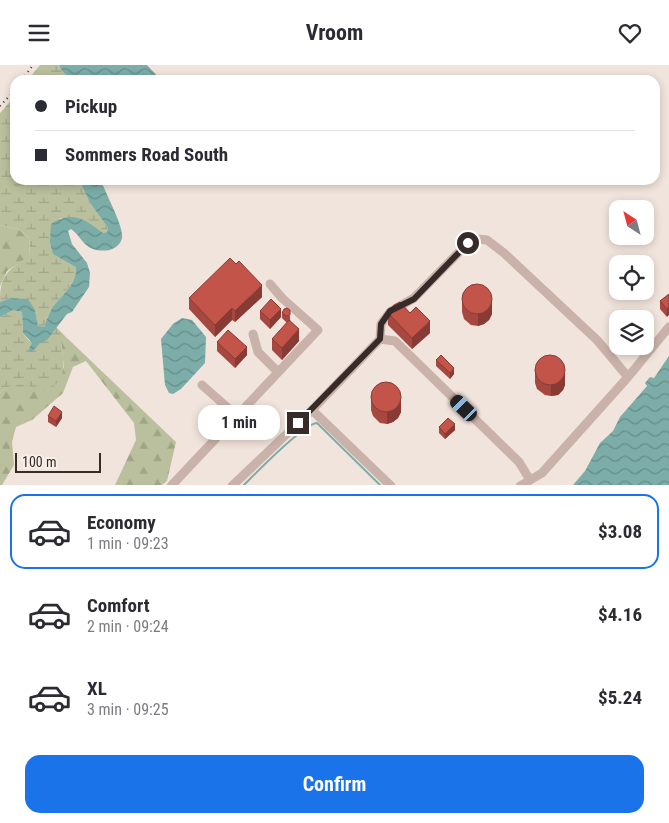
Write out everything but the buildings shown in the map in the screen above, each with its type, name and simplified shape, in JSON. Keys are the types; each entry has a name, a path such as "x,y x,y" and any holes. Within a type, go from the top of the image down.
{"street":[{"path":"232,485 312,410 380,339 381,324 390,311 414,299 468,243 477,239 487,240 504,253 597,340 628,377"},
{"path":"171,485 318,330 282,298 270,284"},
{"path":"520,485 542,473 628,377 669,327"},
{"path":"253,334 258,352 278,372"},
{"path":"380,339 394,341 519,462 530,480"},
{"path":"202,385 237,416"},
{"path":"312,410 391,485"}],"green space":[{"path":"40,65 59,65 60,68 75,75 32,75"},
{"path":"10,102 10,185 81,185 90,203 108,228 107,232 103,233 89,223 60,218 69,262 77,267 71,284 52,308 44,327 38,327 35,310 10,298 0,302 0,292 7,274 30,255 29,238 18,229 0,225 0,113"},
{"path":"0,225 18,229 29,238 30,256 7,271 0,286"},
{"path":"13,310 22,312 23,333 29,341 39,342 45,340 56,327 67,338 61,342 62,375 48,391 17,385 5,388 0,393 0,317"},
{"path":"67,338 176,442 167,481 162,485 115,485 136,440 134,423 86,361 73,367 63,393 32,420 16,427 12,442 14,465 2,485 0,485 0,393 5,388 17,384 29,385 48,391 64,367 61,341"}],"water":[{"path":"59,65 147,65 156,75 68,75"},
{"path":"81,185 103,185 120,226 122,238 118,245 112,249 98,250 86,245 71,229 68,231 72,244 87,263 90,273 89,287 72,312 67,314 47,340 40,343 32,352 28,351 32,343 23,333 22,312 13,310 0,317 0,302 10,298 28,299 35,310 38,326 44,327 52,308 72,284 76,273 76,267 53,254 50,242 51,224 72,217 84,220 103,233 107,232 108,228 90,203"},
{"path":"182,318 192,320 206,337 205,363 181,389 173,394 169,393 165,385 161,339 173,324"},
{"path":"669,356 669,485 573,485 585,471 600,443 613,431 620,417 647,386 645,383 650,377 654,378"}],"waterway":[{"path":"244,485 291,440 317,423 380,485"}],"railway":[{"path":"26,75 33,65"},
{"path":"0,106 10,95"}],"route":[{"path":"298,423 380,339 381,324 390,311 414,299 432,278 468,243"}]}
